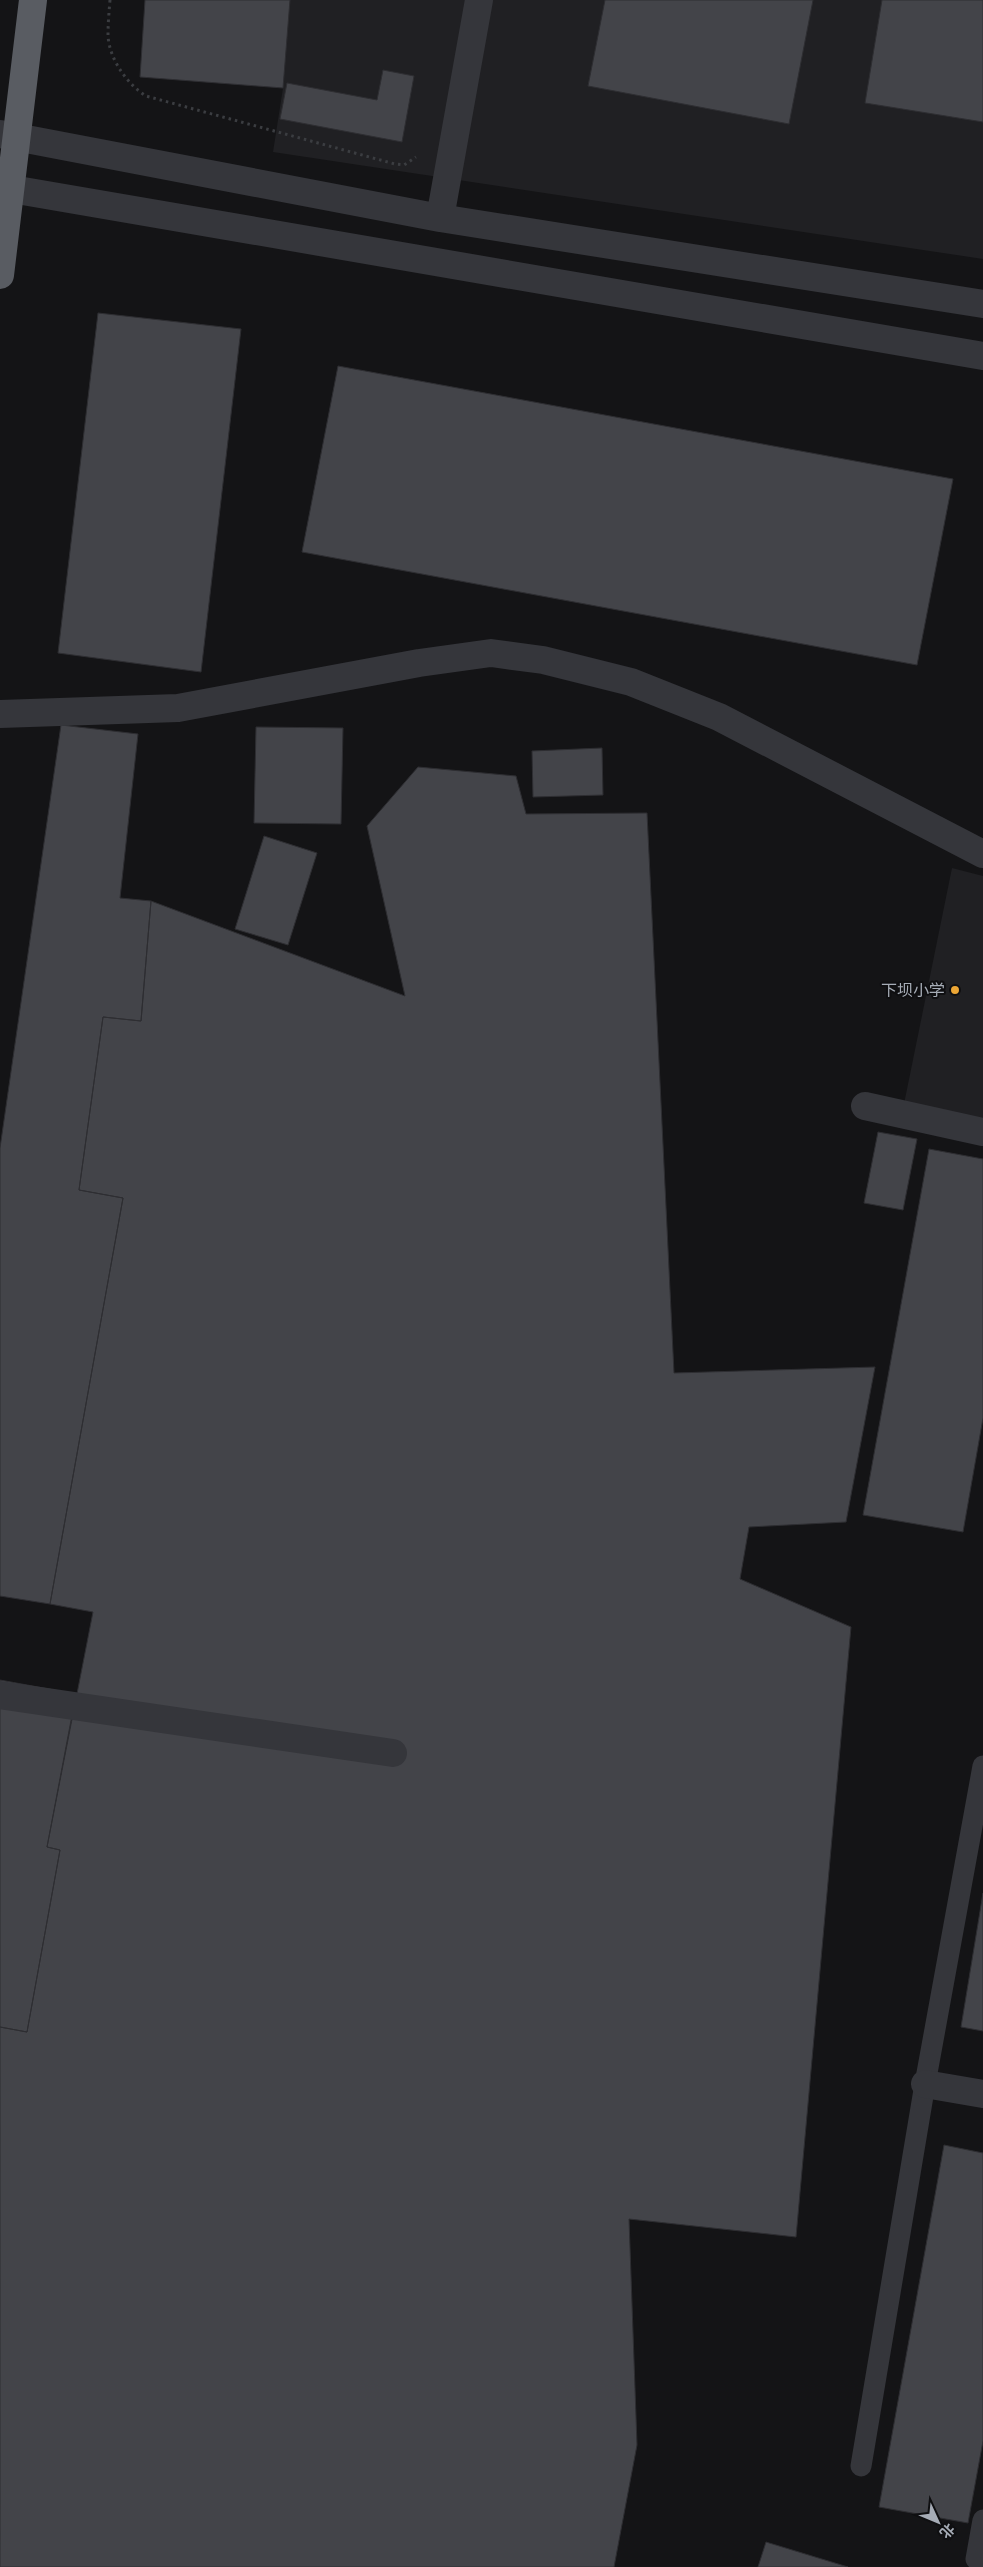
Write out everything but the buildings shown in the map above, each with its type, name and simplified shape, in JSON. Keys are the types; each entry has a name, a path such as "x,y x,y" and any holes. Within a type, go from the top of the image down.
{"highway":[{"path":"0,275 9,135 33,0"}],"street":[{"path":"440,218 479,0"},
{"path":"9,135 440,218 983,304"},
{"path":"5,187 983,356"},
{"path":"0,714 178,708 419,663 491,653 543,660 631,682 718,717 983,854"},
{"path":"865,1106 983,1132"},
{"path":"0,1695 393,1753"},
{"path":"925,2084 983,2094"}],"lane":[{"path":"861,2466 925,2084 983,1766"},
{"path":"976,2559 983,2520"}],"path":[{"path":"110,0 108,37 121,72 131,85 146,96 396,164 404,165 419,154"}],"shaded area":[{"path":"290,0 983,0 983,259 273,152 283,88"},
{"name":"下坝小学","path":"952,868 983,876 983,1119 904,1104"}],"place":[{"name":"下坝小学","path":"955,990"}]}
